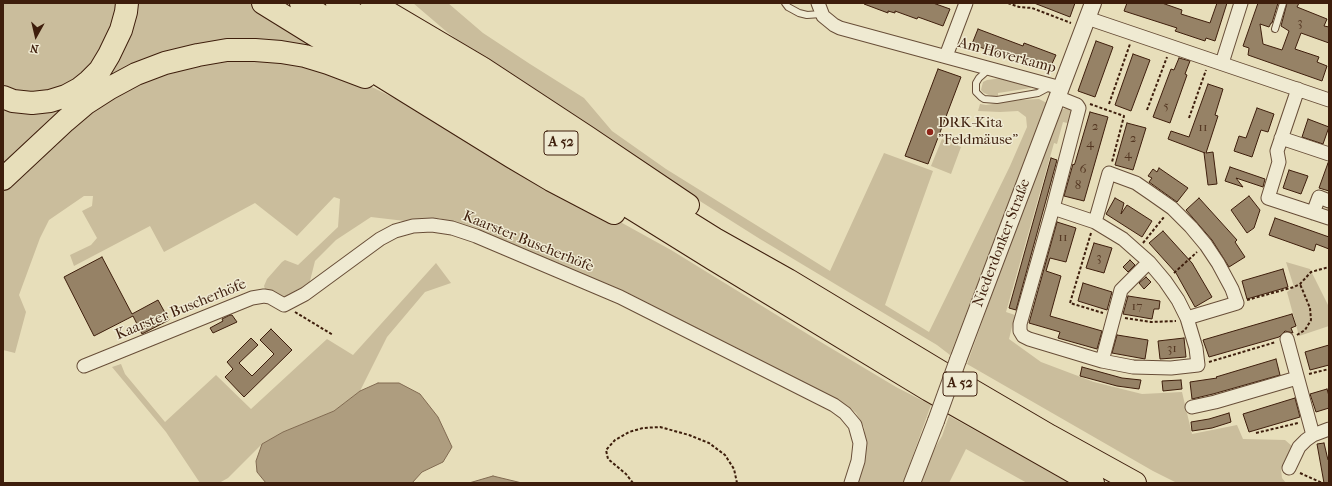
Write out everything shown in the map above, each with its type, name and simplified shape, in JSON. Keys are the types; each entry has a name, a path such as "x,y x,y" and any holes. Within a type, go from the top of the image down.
{"highway":[{"path":"3,97 13,101 32,103 50,101 66,96 79,89 100,70 109,55 121,30 127,3"},
{"path":"263,3 551,180 644,228 713,259"},
{"name":"A 52","path":"301,3 713,259 929,390 1093,483"},
{"name":"A 52","path":"337,3 715,239 788,280 939,371 1135,483"},
{"path":"372,3 482,68 587,137 713,223 788,280"},
{"path":"399,3 482,68"},
{"path":"3,179 65,121 85,104 110,88 136,74 166,63 227,50 281,52 305,56 356,74 438,111"}],"street":[{"name":"Am Hoverkamp","path":"946,56 966,3"},
{"name":"Niederdonker Straße","path":"912,483 1057,90 1093,3"},
{"path":"1216,61 1241,3"},
{"name":"Am Hoverkamp","path":"820,8 827,21 840,28 990,68 1057,90 1079,108"},
{"path":"1086,23 1134,34 1329,100"},
{"path":"1298,89 1277,151 1279,162 1268,198 1329,218"},
{"path":"1053,208 1095,222 1123,239 1149,262 1165,280 1178,300 1187,318 1196,348 1198,364 1152,369 1133,367 1102,361 1029,339 1023,336 1020,331 1020,324 1053,208 1079,108"},
{"path":"1281,138 1329,154"},
{"path":"1095,222 1109,173 1136,183 1172,208 1191,227 1206,245 1226,276 1237,303 1187,318"},
{"path":"1313,213 1319,197 1329,201"},
{"name":"Kaarster Buscherhöfe","path":"84,366 252,298 264,296 270,297 284,305 305,294 380,239 394,231 413,226 432,225 452,228 476,236 620,297 834,405 846,413 855,425 860,443 858,461 851,483"},
{"path":"1102,361 1121,290 1149,262"},
{"path":"1293,337 1297,378 1313,435"},
{"path":"1192,407 1215,402 1297,378"},
{"path":"1290,468 1299,447 1306,440 1313,435 1329,429"}],"lane":[{"path":"785,3 788,7 806,15 820,8"},
{"path":"1275,29 1284,3"},
{"path":"990,68 979,78 976,83 976,92 984,99 997,100 1057,90"}],"path":[{"path":"1008,3 1018,7 1032,8 1086,23"},
{"path":"1109,104 1134,34"},
{"path":"1148,110 1170,46"},
{"path":"1189,118 1216,61"},
{"path":"1079,108 1088,103 1124,116 1109,173"},
{"path":"1137,250 1172,208"},
{"path":"1165,280 1206,245"},
{"path":"1237,303 1300,284 1312,272 1329,267"},
{"path":"1198,364 1293,337 1305,330 1311,320 1310,308 1300,284"},
{"path":"284,305 333,335"},
{"path":"1297,378 1329,369"},
{"path":"1256,433 1309,420"},
{"path":"633,483 626,474 608,459 606,450 615,440 629,432 643,428 660,427 690,435 720,451 725,455 734,469 737,483"},
{"path":"1290,468 1322,483"}],"shaded area":[{"path":"3,3 120,3 114,26 87,74 47,95 3,90"},
{"path":"133,3 249,3 335,56 176,55 3,173 3,103 76,98"},
{"path":"413,3 448,3 483,33 584,98 612,131 666,169 830,271 884,153 933,171 885,305 929,332 1010,166 1027,127 1026,117 1018,111 978,111 980,104 986,105 1039,99 1047,103 950,355 937,345 760,239 495,68 447,32"},
{"path":"255,57 331,71 374,88 412,107 671,250 896,387 931,405 903,483 857,483 865,461 866,444 864,427 856,413 848,406 623,292 463,226 439,218 405,221 371,217 336,240 315,261 309,285 286,297 277,296 265,289 264,286 267,279 282,262 285,260 298,265 338,227 340,199 334,197 297,236 255,203 164,252 150,226 74,266 70,255 91,245 97,238 82,211 92,206 93,196 84,196 49,220 40,238 19,295 26,312 15,353 3,350 3,191 67,129 116,93 187,64"},
{"path":"1001,78 1032,86 1031,88 998,93 998,96 994,97 984,93 981,90 983,82"},
{"path":"1069,107 1074,116 1072,124 1063,122 1057,144 1054,143 1006,312 1015,315 1009,339 1041,362 1094,382 1142,394 1182,392 1192,434 1237,425 1243,439 1285,440 1292,446 1281,469 1282,478 1286,483 1177,483 1153,471 967,364 1058,111"},
{"path":"942,139 961,147 951,174 931,166"},
{"path":"1286,262 1310,269 1329,307 1329,326 1299,336 1287,292 1294,287"},
{"path":"436,263 451,283 425,292 387,337 360,391 334,411 283,432 262,444 228,478 219,483 200,483 166,432 112,367 121,364 125,374 165,422 216,375 251,409 327,339 353,355"},
{"path":"378,383 399,383 420,394 438,417 452,447 443,462 422,472 412,483 266,483 257,472 256,461 262,444 283,432 334,411 360,391"},
{"path":"949,416 1071,483 1027,483 966,449 949,483 920,483 931,455 942,436"},
{"path":"493,476 522,483 469,483"}],"building":[{"path":"864,3 933,3 950,9 943,26 895,11 895,13 888,11 888,13"},
{"path":"1034,3 1075,3 1070,17"},
{"path":"1127,3 1162,3 1182,10 1181,14 1210,23 1217,3 1227,3 1215,41 1206,38 1205,41 1175,31 1177,28 1124,11"},
{"path":"1258,3 1278,3 1272,23 1269,27 1260,24 1263,44 1282,50 1289,31 1281,26 1287,3 1299,3 1297,7 1327,19 1324,26 1329,27 1329,43 1301,33 1295,49 1319,57 1317,62 1327,66 1322,81 1248,55 1249,48 1243,46"},
{"path":"978,29 1023,46 1024,43 1056,55 1050,68 1010,53 1008,58 972,44"},
{"path":"1096,41 1113,47 1095,97 1078,91"},
{"path":"1133,54 1150,60 1131,111 1115,105"},
{"path":"1179,58 1190,61 1185,74 1187,75 1170,123 1153,117 1171,69 1174,70"},
{"path":"938,69 961,77 928,164 905,156"},
{"path":"1208,84 1223,89 1215,115 1218,116 1206,153 1213,152 1217,184 1208,185 1205,153 1168,139 1171,131 1189,137"},
{"path":"1257,108 1274,114 1268,132 1261,130 1252,157 1234,151 1239,136 1246,138"},
{"path":"1090,112 1108,117 1084,201 1064,196"},
{"path":"1308,119 1329,127 1323,144 1302,137"},
{"path":"1127,123 1146,128 1133,170 1115,165"},
{"path":"1051,158 1057,160 1016,310 1009,308"},
{"path":"1329,163 1329,191 1319,188"},
{"path":"1230,167 1265,179 1263,187 1236,178 1243,187 1225,181"},
{"path":"1159,168 1188,188 1177,202 1149,182 1152,178 1148,176 1153,169 1157,172"},
{"path":"1289,170 1308,176 1301,194 1283,188"},
{"path":"1249,196 1260,210 1254,228 1247,233 1231,210"},
{"path":"1115,198 1124,203 1121,214 1127,205 1152,221 1142,237 1106,214"},
{"path":"1199,198 1237,240 1235,242 1245,257 1229,267 1212,240 1186,210"},
{"path":"1275,218 1329,237 1329,249 1316,244 1314,251 1269,235"},
{"path":"1057,222 1076,228 1066,262 1050,258 1046,271 1061,276 1050,316 1102,331 1097,349 1058,338 1060,332 1029,323"},
{"path":"1163,231 1192,263 1212,297 1195,307 1176,273 1149,243"},
{"path":"1094,243 1112,248 1104,273 1086,268"},
{"path":"102,257 132,314 158,300 169,320 142,334 133,316 94,336 64,277"},
{"path":"1130,260 1135,265 1128,272 1123,267"},
{"path":"1283,269 1288,287 1247,299 1242,281"},
{"path":"1146,277 1151,282 1144,289 1139,283"},
{"path":"1083,283 1112,292 1107,310 1078,301"},
{"path":"1128,296 1160,301 1159,309 1154,309 1152,319 1123,314"},
{"path":"1292,314 1296,326 1291,328 1293,333 1285,331 1279,337 1209,357 1203,340"},
{"path":"232,315 237,322 213,333 210,328 223,321 222,319"},
{"path":"271,329 292,350 244,397 225,377 233,369 227,362 251,338 258,345 239,363 252,376 274,354 260,340"},
{"path":"1117,335 1148,340 1145,359 1112,353"},
{"path":"1184,338 1186,357 1160,359 1158,341"},
{"path":"1329,345 1329,365 1310,370 1305,352"},
{"path":"1276,359 1280,375 1192,399 1190,382 1217,378 1216,377"},
{"path":"1082,367 1122,378 1141,380 1139,389 1117,386 1080,376"},
{"path":"1181,380 1182,389 1163,391 1162,381"},
{"path":"1327,389 1329,396 1329,408 1316,412 1310,394"},
{"path":"1295,398 1300,417 1249,432 1243,414"},
{"path":"1229,413 1231,422 1212,428 1192,431 1191,422 1209,419"},
{"path":"1324,443 1329,460 1329,483 1324,483 1317,444"}],"place":[{"name":"DRK-Kita \"Feldmäuse\"","path":"930,132"}]}
